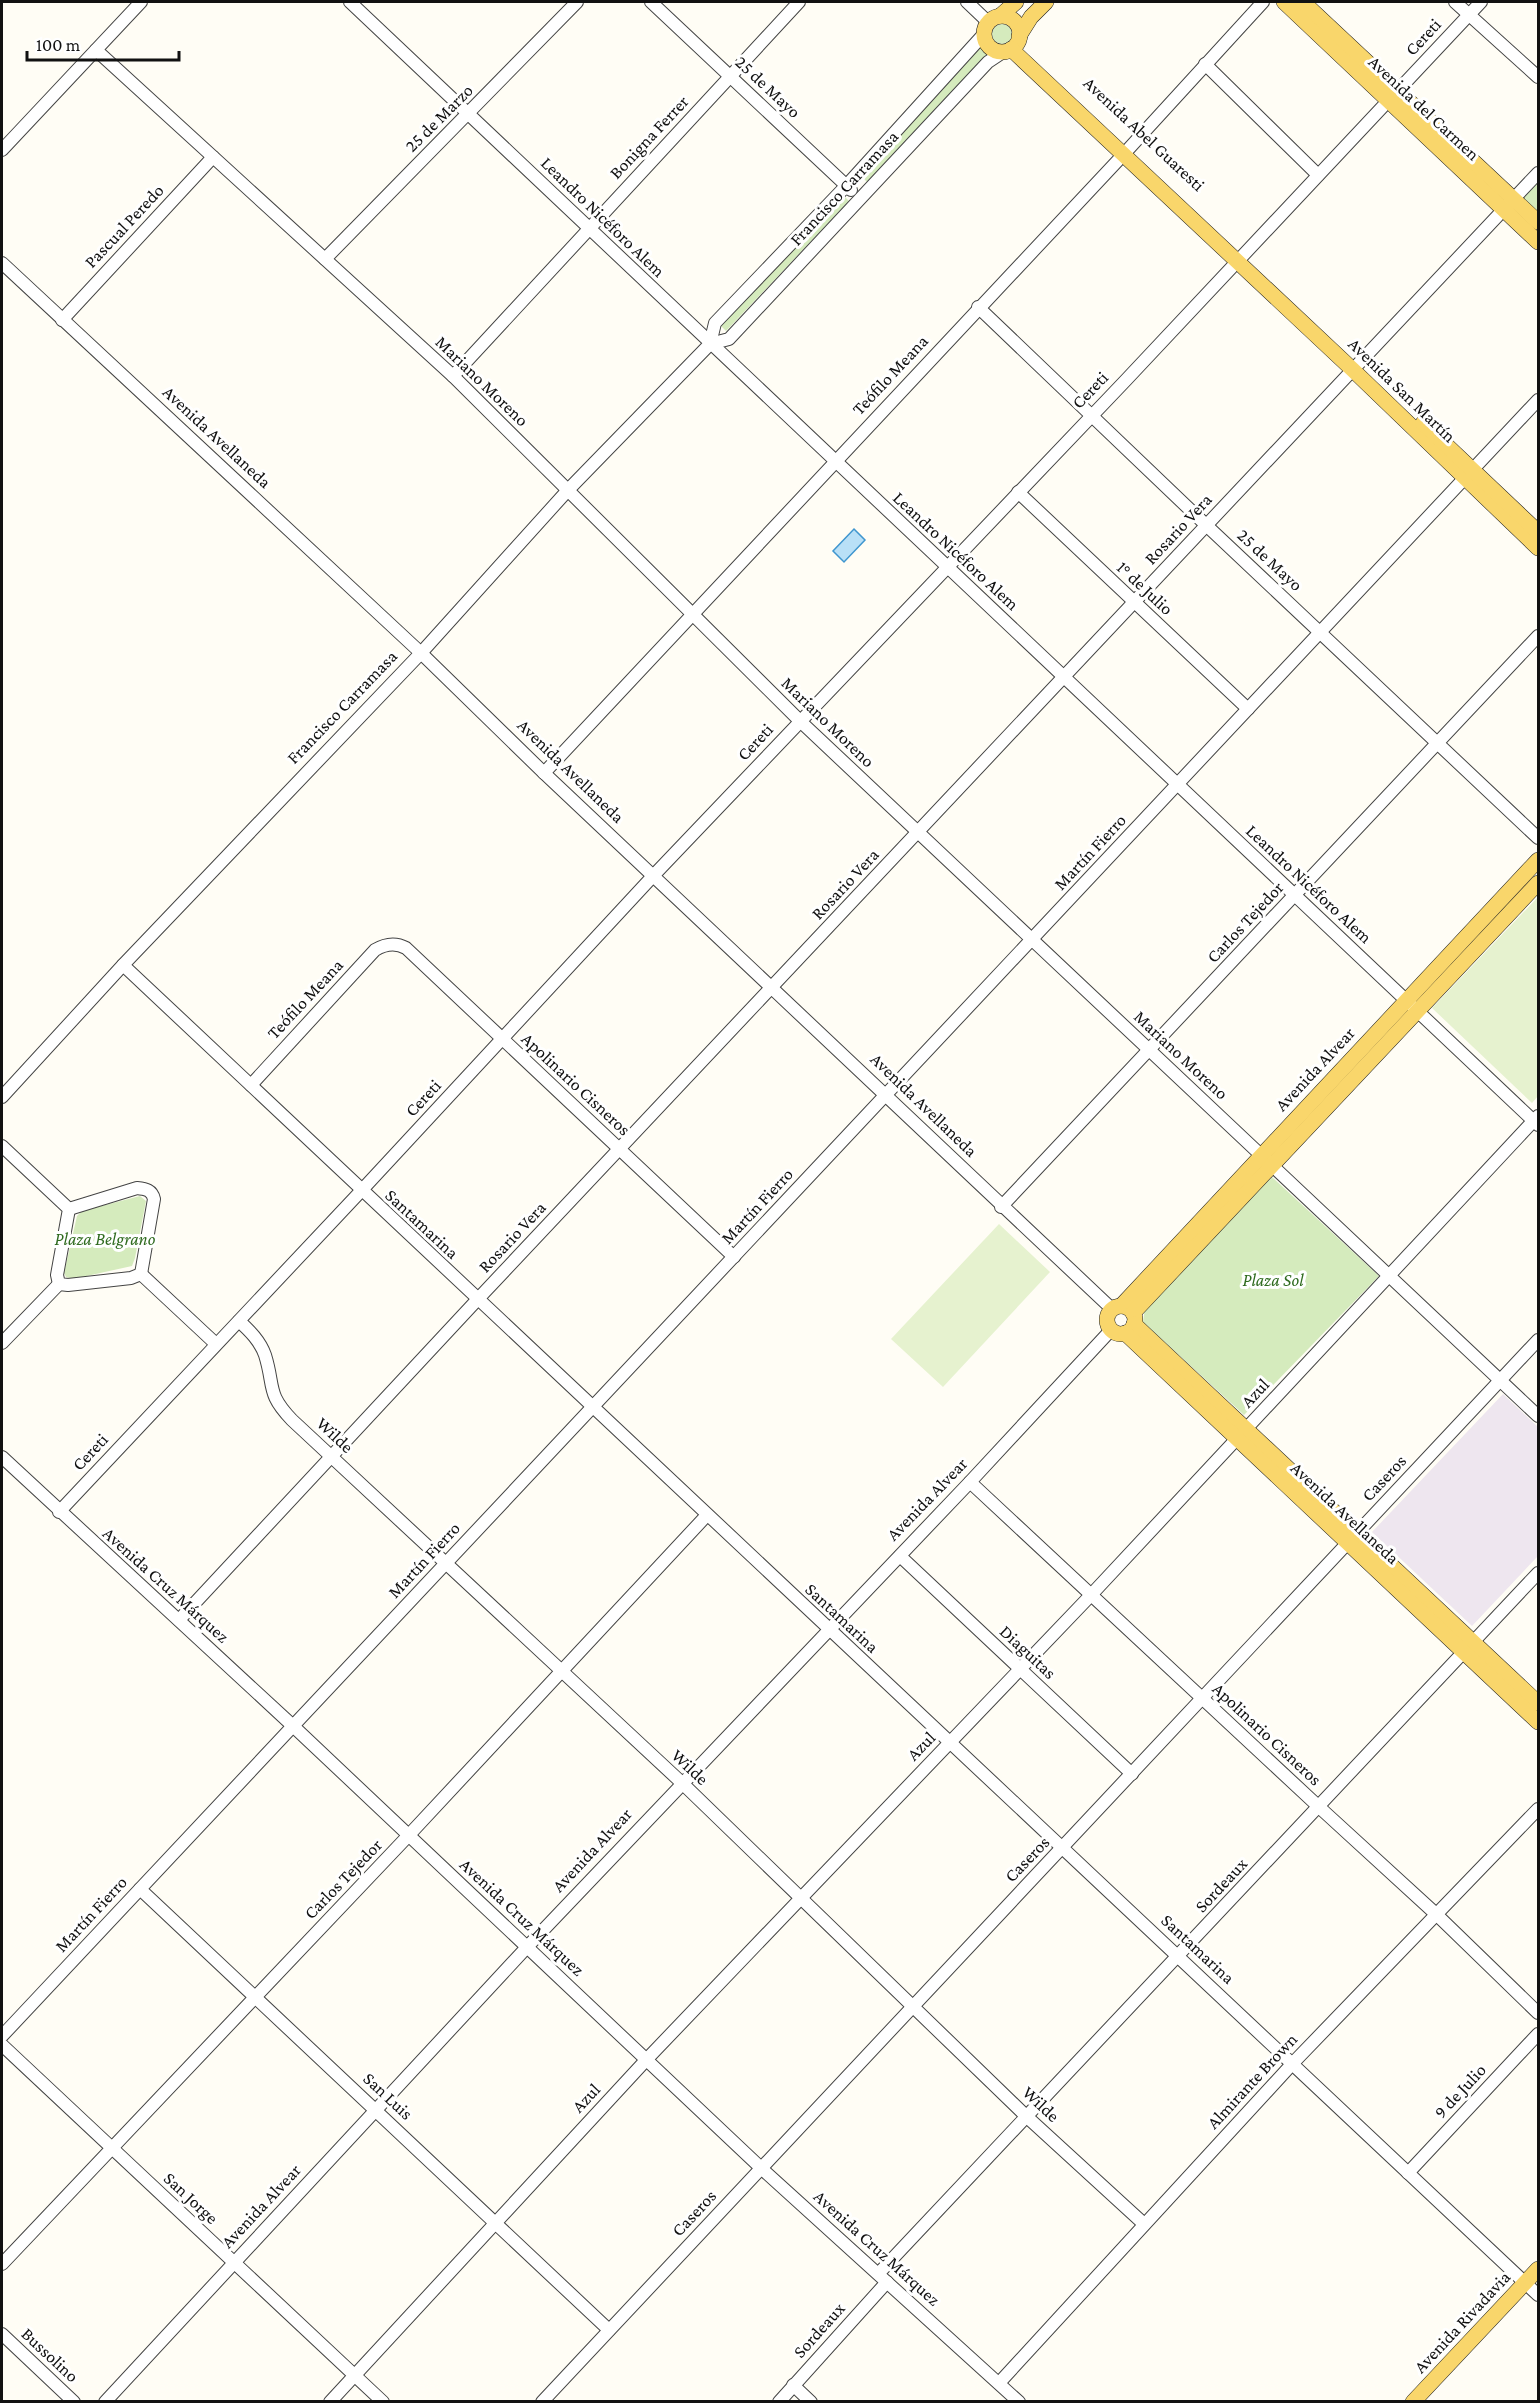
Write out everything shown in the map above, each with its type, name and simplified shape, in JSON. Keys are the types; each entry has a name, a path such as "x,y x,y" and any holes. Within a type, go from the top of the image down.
{"main road":[{"name":"Francisco Carramasa","path":"991,24 1016,2"},
{"name":"Francisco Carramasa","path":"1013,45 1031,17 1046,2"},
{"name":"Avenida del Carmen","path":"1284,2 1393,96 1509,204 1539,242"},
{"name":"Avenida del Carmen","path":"1303,2 1393,96"},
{"path":"1014,21 1013,45 997,51 988,45 991,24 1014,21"},
{"name":"Avenida Abel Guaresti","path":"1013,45 1241,258"},
{"name":"Avenida del Carmen","path":"1509,204 1539,222"},
{"name":"Avenida San Martín","path":"1241,258 1469,474 1539,548"},
{"name":"Avenida San Martín","path":"1469,474 1539,532"},
{"name":"Avenida Alvear","path":"1412,1006 1539,860"},
{"name":"Avenida Alvear","path":"1123,1319 1266,1160 1412,1006 1539,883"},
{"name":"Avenida Avellaneda","path":"1123,1319 1469,1647 1539,1722"},
{"name":"Avenida Avellaneda","path":"1469,1647 1539,1703"},
{"name":"Avenida Rivadavia","path":"1427,2402 1534,2287 1539,2269"},
{"name":"Avenida Rivadavia","path":"1413,2402 1534,2287"}],"street":[{"path":"2,150 141,2"},
{"name":"Leandro Nicéforo Alem","path":"353,2 710,344 1537,1121"},
{"name":"25 de Marzo","path":"325,259 577,2"},
{"name":"25 de Mayo","path":"651,2 860,198"},
{"name":"Bonigna Ferrer","path":"453,376 799,2"},
{"path":"967,2 991,24"},
{"name":"Teófilo Meana","path":"544,773 1263,2"},
{"path":"1455,2 1539,77"},
{"name":"Cereti","path":"59,1512 653,876 1241,258 1481,2"},
{"name":"Francisco Carramasa","path":"2,1097 123,965 421,652 568,490 710,344 715,323 847,185 991,24"},
{"name":"Francisco Carramasa","path":"710,344 729,339 988,62 1013,45"},
{"name":"Mariano Moreno","path":"96,50 453,376 800,721 1539,1416"},
{"path":"1205,64 1318,175"},
{"name":"Pascual Peredo","path":"62,320 213,157"},
{"name":"Rosario Vera","path":"179,1620 477,1300 1539,172"},
{"name":"Avenida Avellaneda","path":"2,262 421,652 544,773 886,1095 1001,1207 1123,1319"},
{"name":"25 de Mayo","path":"978,307 1539,838"},
{"name":"Martín Fierro","path":"2,2036 1539,400"},
{"name":"1° de Julio","path":"1018,492 1248,709"},
{"name":"Carlos Tejedor","path":"1001,1207 1539,636"},
{"name":"Teófilo Meana","path":"251,1085 375,950 391,944"},
{"name":"Apolinario Cisneros","path":"391,944 400,944 406,948 734,1257"},
{"name":"Santamarina","path":"123,965 1408,2173 1534,2287"},
{"name":"Azul","path":"330,2402 647,2059 1091,1595 1537,1121"},
{"path":"2,1146 69,1209"},
{"path":"69,1209 137,1188 145,1189 153,1194 141,1274"},
{"path":"59,1284 57,1275 69,1209"},
{"path":"59,1284 131,1278 141,1274"},
{"path":"141,1274 216,1344"},
{"path":"2,1343 59,1284"},
{"name":"Avenida Alvear","path":"105,2402 528,1946 1123,1319"},
{"name":"Wilde","path":"239,1321 260,1345 268,1367 272,1391 280,1407 802,1897 1026,2116 1144,2224"},
{"name":"Caseros","path":"542,2402 1539,1340"},
{"name":"Avenida Cruz Márquez","path":"2,1457 528,1946 761,2168 1019,2402"},
{"name":"Apolinario Cisneros","path":"970,1482 1437,1915 1539,2013"},
{"name":"Carlos Tejedor","path":"2,2264 408,1836 707,1515"},
{"name":"Diaguitas","path":"900,1556 1132,1774"},
{"name":"Sordeaux","path":"779,2402 883,2278 1026,2116 1539,1573"},
{"name":"Almirante Brown","path":"999,2383 1293,2063 1539,1809"},
{"name":"San Luis","path":"140,1889 609,2330"},
{"name":"9 de Julio","path":"1408,2173 1539,2034"},
{"name":"San Jorge","path":"2,2045 383,2402"},
{"name":"Bussolino","path":"2,2334 74,2402"},
{"path":"793,2385 811,2402"}],"shaded area":[{"path":"1503,1394 1538,1427 1538,1556 1472,1626 1372,1532"}],"green space":[{"path":"998,24 1006,24 1012,30 1012,38 1006,44 998,44 992,38 992,30"},
{"path":"982,45 990,51 867,182 860,175"},
{"path":"1538,179 1538,212 1522,196"},
{"path":"842,194 849,201 726,331 719,324"},
{"path":"1538,897 1538,1096 1532,1103 1432,1008"},
{"name":"Plaza Sol","path":"1272,1177 1379,1276 1244,1415 1143,1322 1145,1307"},
{"name":"Plaza Belgrano","path":"140,1196 146,1201 132,1266 73,1279 66,1277 64,1273 77,1216 82,1211"},
{"path":"999,1224 1050,1272 943,1387 891,1339"}],"water":[{"path":"854,529 865,540 844,562 833,551"}]}
